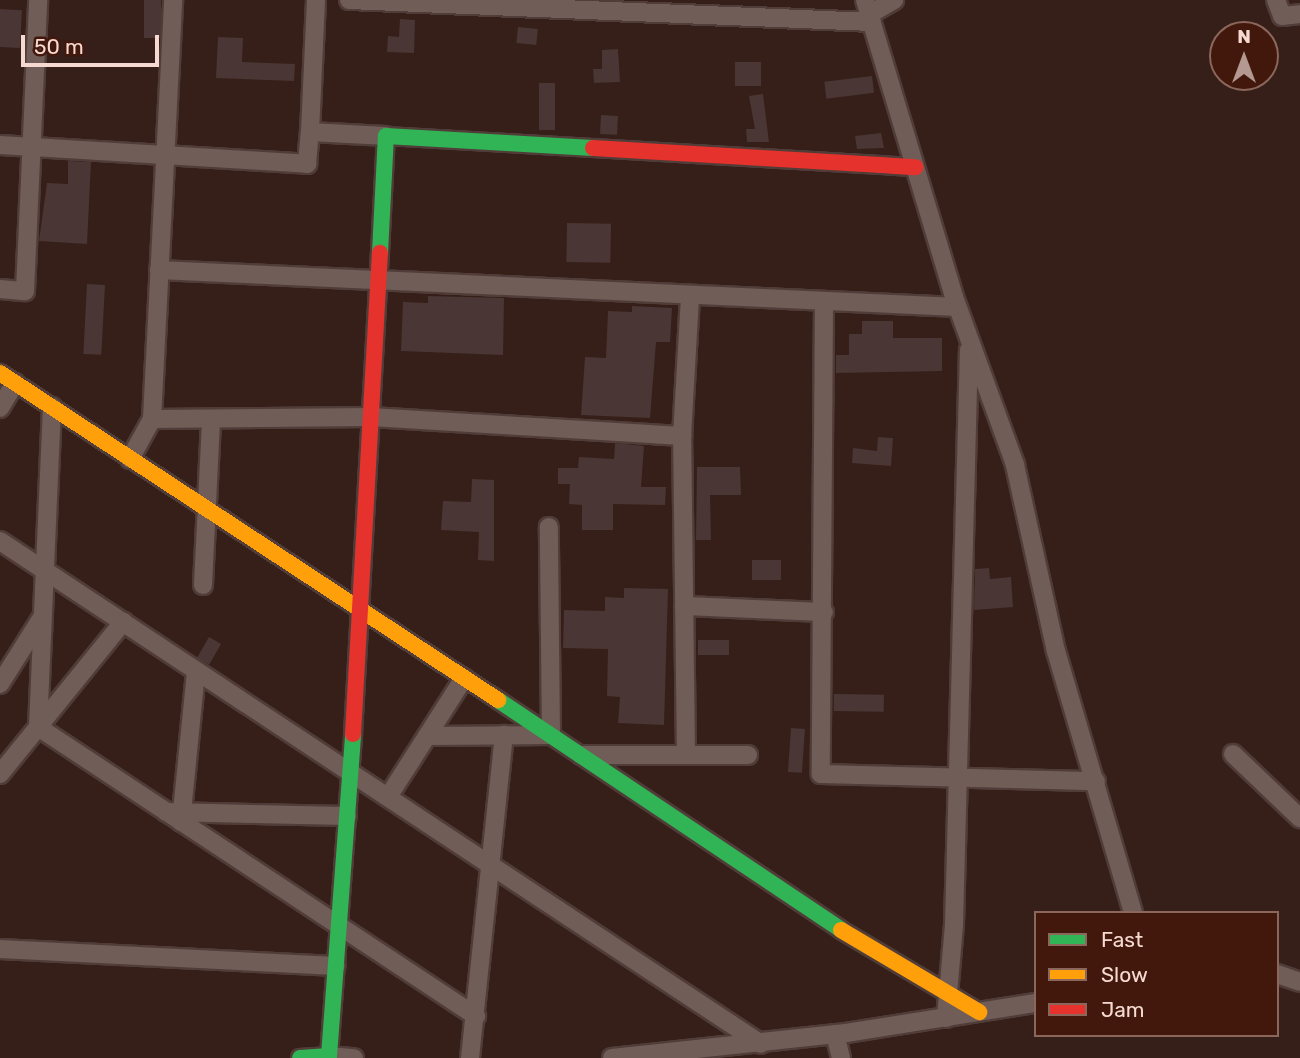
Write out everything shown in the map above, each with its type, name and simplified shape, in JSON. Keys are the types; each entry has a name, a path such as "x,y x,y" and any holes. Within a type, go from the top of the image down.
{"street":[{"path":"0,289 24,291 38,0"},
{"path":"130,459 152,419 173,0"},
{"path":"0,145 166,152 307,164 316,0"},
{"path":"349,0 869,12 894,0"},
{"path":"1276,0 1282,16 1300,14"},
{"path":"869,12 957,307 1015,465 1055,652 1096,781 1132,911"},
{"path":"310,132 915,167"},
{"path":"329,1056 362,611 386,136"},
{"path":"159,270 957,307"},
{"path":"686,755 682,436 690,296"},
{"path":"824,301 821,774 1096,781"},
{"path":"946,1018 957,778 969,339"},
{"path":"0,408 7,378 551,735 824,920 979,1012"},
{"path":"38,727 52,407"},
{"path":"152,419 371,417 682,436"},
{"path":"203,585 211,419"},
{"path":"549,527 551,735"},
{"path":"0,541 490,865 752,1049"},
{"path":"684,606 824,612"},
{"path":"0,684 41,619"},
{"path":"0,774 123,622"},
{"path":"177,816 196,671"},
{"path":"388,797 464,678"},
{"path":"38,727 177,816 476,1016"},
{"path":"427,736 551,735"},
{"path":"470,1058 503,736"},
{"path":"1233,754 1300,818"},
{"path":"580,755 748,755"},
{"path":"177,816 347,816"},
{"path":"0,948 336,966"},
{"path":"1279,975 1300,982"},
{"path":"612,1058 752,1049 1034,1003"},
{"path":"835,1034 841,1058"},
{"path":"300,1058 355,1058"}],"building":[{"path":"144,0 161,0 161,38 144,38"},
{"path":"0,9 22,10 20,48 0,47"},
{"path":"400,19 415,20 414,53 387,52 388,36 399,37"},
{"path":"518,27 538,29 536,45 516,43"},
{"path":"218,37 243,38 242,62 295,64 294,81 216,78"},
{"path":"618,49 620,82 594,83 593,69 602,69 602,50"},
{"path":"735,62 761,62 761,86 735,86"},
{"path":"872,76 874,93 826,99 824,82"},
{"path":"539,83 555,83 555,130 539,130"},
{"path":"763,94 769,142 747,142 746,129 755,129 749,96"},
{"path":"601,115 618,116 617,135 600,134"},
{"path":"881,133 884,148 857,149 855,136"},
{"path":"68,161 91,162 87,244 39,241 47,183 68,184"},
{"path":"567,223 611,224 610,263 566,262"},
{"path":"87,284 105,285 101,355 83,354"},
{"path":"428,296 504,298 503,355 401,351 403,302 428,303"},
{"path":"632,306 672,308 670,342 656,342 650,418 581,415 585,357 606,358 608,311 632,312"},
{"path":"862,321 893,321 893,338 942,338 942,371 836,373 836,355 849,355 849,334 862,334"},
{"path":"878,437 893,438 891,466 852,463 853,448 877,451"},
{"path":"615,443 644,446 641,487 666,487 665,505 613,504 613,530 582,530 582,505 569,504 570,484 558,484 558,468 578,468 579,457 614,459"},
{"path":"697,467 740,467 741,495 710,495 711,540 696,540"},
{"path":"472,479 494,480 494,561 478,560 479,532 441,530 443,501 471,502"},
{"path":"752,560 781,560 781,580 752,580"},
{"path":"989,568 990,579 1011,577 1013,607 974,610 975,569"},
{"path":"624,588 668,589 664,725 618,723 620,697 607,696 608,649 563,648 564,610 605,611 605,597 624,598"},
{"path":"209,637 221,644 209,665 197,658"},
{"path":"698,640 729,640 729,655 698,655"},
{"path":"834,694 884,695 884,712 834,711"},
{"path":"791,728 805,729 802,773 788,772"}],"traffic: fast":[{"path":"380,253 386,136 593,148"},
{"path":"498,700 841,930"},
{"path":"300,1058 329,1056 353,734"}],"traffic: slow":[{"path":"0,373 498,700"},
{"path":"841,930 979,1012"}],"traffic: jam":[{"path":"593,148 915,167"},
{"path":"353,734 380,253"}]}
